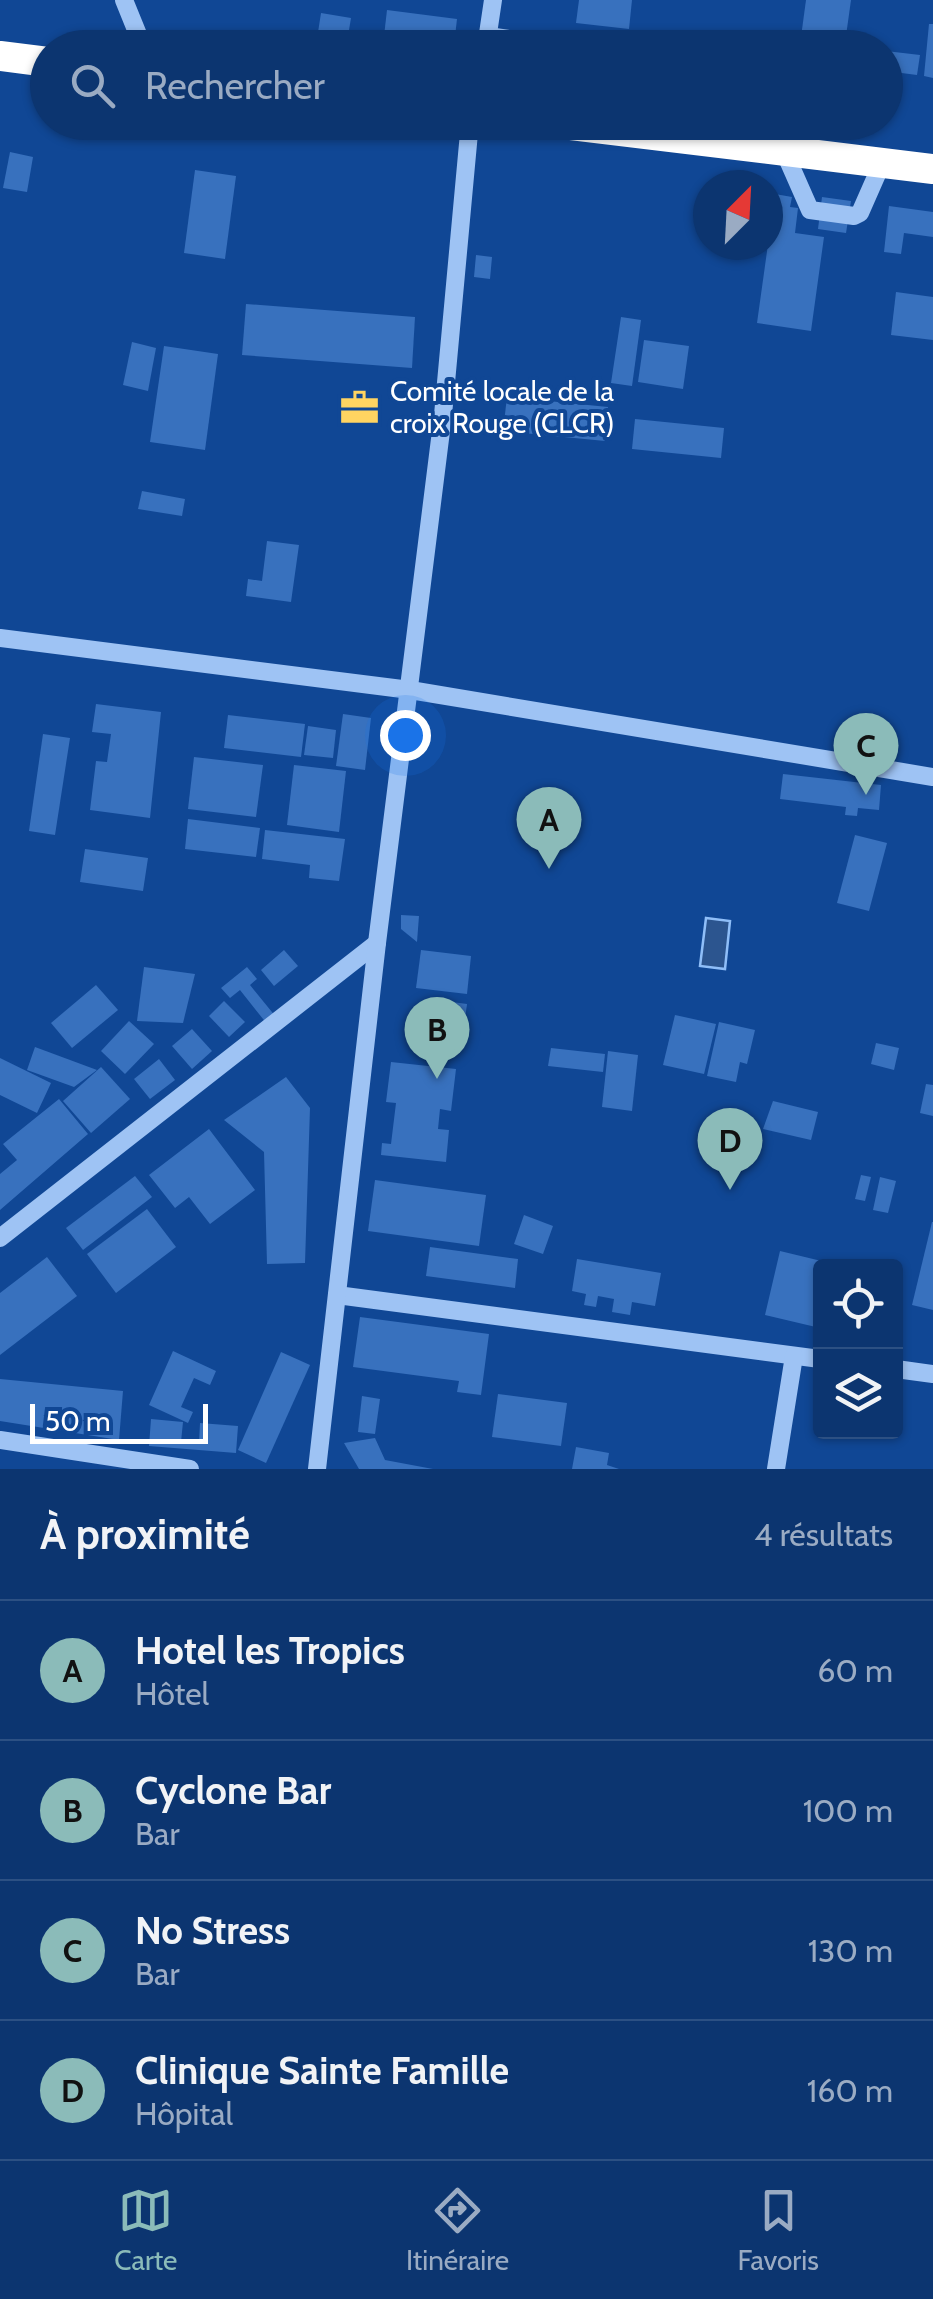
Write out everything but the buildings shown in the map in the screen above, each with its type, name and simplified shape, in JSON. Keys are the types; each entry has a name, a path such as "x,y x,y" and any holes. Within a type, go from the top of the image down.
{"highway":[{"path":"0,56 30,60"},
{"path":"746,140 784,151 933,169"}],"street":[{"path":"124,0 137,30"},
{"path":"489,30 493,0"},
{"path":"317,1469 443,415 468,140"},
{"path":"784,151 810,210 854,216 860,213 882,163"},
{"path":"0,638 410,690 933,777"},
{"path":"0,1238 377,943"},
{"path":"337,1296 813,1358"},
{"path":"776,1469 794,1356"},
{"path":"903,1370 933,1374"},
{"path":"0,1440 190,1469"}],"water":[{"path":"706,918 730,921 725,969 700,966"}],"place":[{"name":"Comité locale de la croix Rouge (CLCR)","path":"360,407"},
{"name":"No Stress","path":"866,795"},
{"name":"Hotel les Tropics","path":"549,869"},
{"name":"Cyclone Bar","path":"437,1079"},
{"name":"Clinique Sainte Famille","path":"730,1190"}]}
